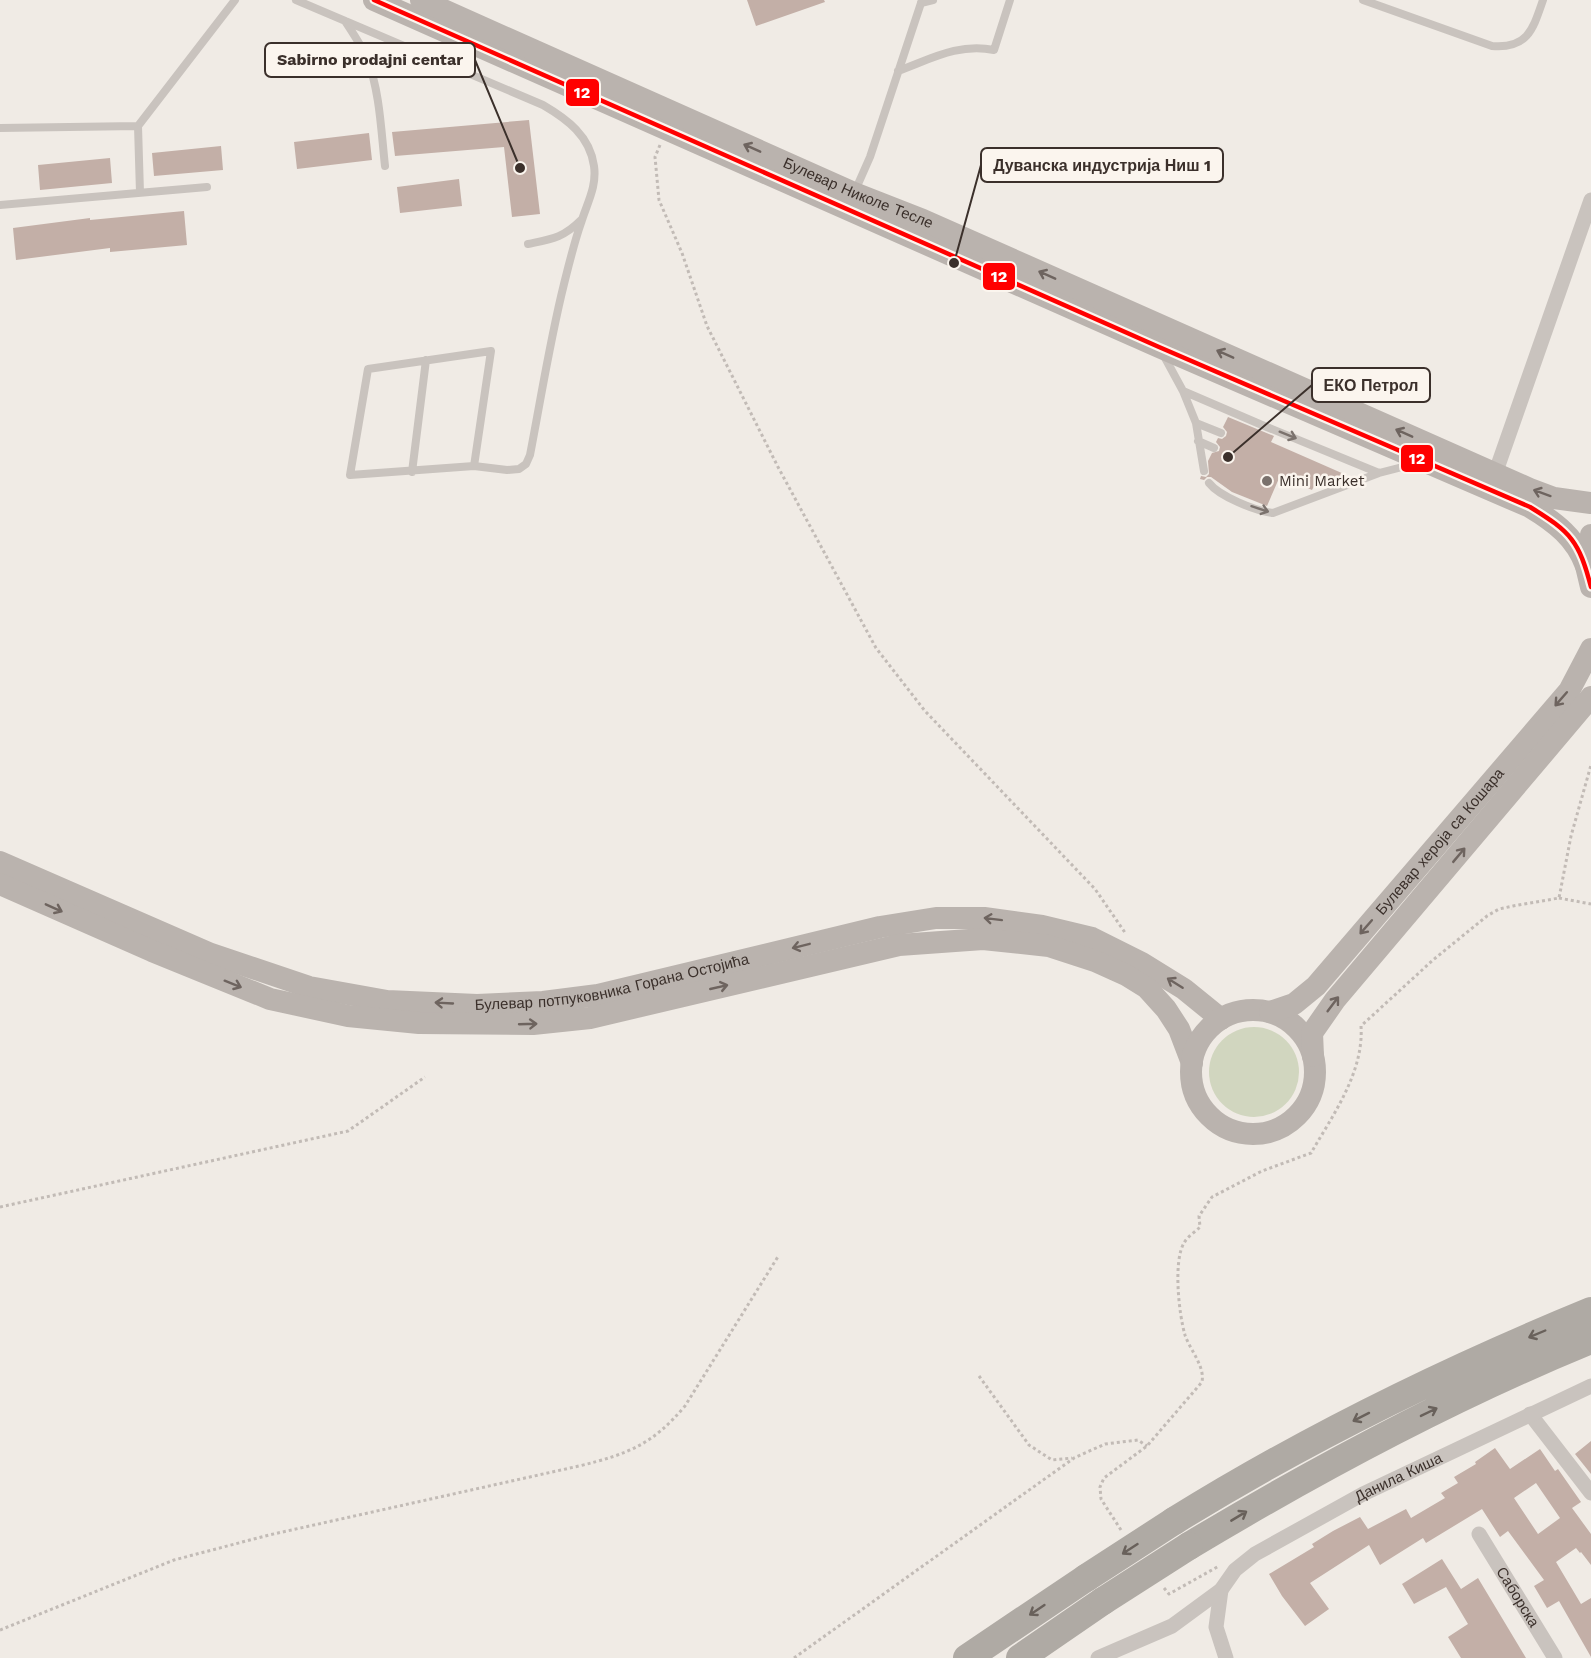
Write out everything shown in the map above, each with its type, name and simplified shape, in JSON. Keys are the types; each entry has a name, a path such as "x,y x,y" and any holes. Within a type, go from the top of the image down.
{"highway":[{"path":"967,1658 1174,1521 1255,1474 1383,1406 1496,1352 1591,1311"},
{"path":"1020,1658 1189,1546 1304,1478 1400,1426 1510,1374 1591,1340"}],"main road":[{"name":"Булевар Николе Тесле","path":"374,0 666,129 851,202 911,215 1495,474 1554,498 1591,503"},
{"name":"Булевар Николе Тесле","path":"421,0 1159,347 1530,507 1559,526 1576,544 1589,577"},
{"path":"1589,577 1591,536"},
{"name":"Булевар хероја са Кошара","path":"1270,1012 1294,1004 1316,986 1569,691 1591,649"},
{"name":"Булевар хероја са Кошара","path":"1313,1056 1312,1033 1335,1000 1591,697"},
{"name":"Булевар потпуковника Горана Остојића","path":"0,862 211,954 309,987 387,1000 477,1005 554,1001 598,995 880,927 936,918 984,918 1042,926 1092,938 1142,963 1176,984 1221,1019"},
{"name":"Булевар потпуковника Горана Остојића","path":"0,884 152,951 270,999 348,1016 419,1023 533,1024 590,1018 899,945 983,939 1049,946 1095,961 1126,975 1147,988 1166,1009 1179,1029 1192,1063"},
{"path":"1253,1010 1270,1012 1290,1021 1305,1036 1316,1069 1311,1096 1304,1108 1283,1126 1257,1134 1230,1130 1207,1114 1194,1090 1191,1077 1195,1050 1202,1038 1221,1019 1236,1012 1253,1010"}],"street":[{"path":"1495,474 1591,200"},
{"name":"Данила Киша","path":"1221,1590 1235,1570 1255,1554 1363,1494 1591,1386"},
{"path":"1530,1414 1591,1493"},
{"name":"Саборска","path":"1479,1534 1555,1658"},
{"path":"1098,1658 1172,1626 1221,1590"},
{"path":"1221,1590 1216,1627 1226,1658"}],"lane":[{"path":"140,193 138,126 234,0"},
{"path":"296,0 534,101 564,117 577,130 590,150 594,167 594,186 582,219 563,288 530,455 526,464 519,469 507,470 474,466 350,475 368,369 491,351 474,466"},
{"path":"851,202 870,157 922,2 933,0"},
{"path":"898,71 960,48 978,47 994,50 1010,0"},
{"path":"1363,0 1492,46 1504,47 1516,44 1529,32 1543,0"},
{"path":"344,20 366,57 372,76 385,166"},
{"path":"0,128 138,126"},
{"path":"0,205 207,187"},
{"path":"528,243 555,238 569,232 582,219"},
{"path":"1159,347 1183,391 1196,423 1198,441 1204,460 1204,471"},
{"path":"412,472 426,360"},
{"path":"1183,391 1261,426 1379,473"},
{"path":"1196,423 1221,433"},
{"path":"1198,441 1214,448"},
{"path":"1209,483 1215,489 1267,512 1277,512 1379,473 1424,461"}],"path":[{"path":"666,129 655,157 659,200 682,253 707,326 778,467 876,648 925,711 1095,889 1127,934"},
{"path":"1559,898 1571,836 1591,765"},
{"path":"1126,1537 1101,1499 1100,1487 1104,1478 1147,1446 1202,1382 1203,1373 1185,1335 1180,1304 1179,1262 1184,1243 1200,1227 1199,1216 1212,1197 1262,1171 1311,1153 1349,1086 1362,1040 1361,1026 1474,925 1498,909 1559,898 1591,904"},
{"path":"0,1207 348,1131 425,1077"},
{"path":"0,1630 174,1560 269,1534 614,1458 637,1448 669,1425 685,1406 779,1255"},
{"path":"979,1376 1029,1445 1052,1460 1074,1458"},
{"path":"794,1658 1074,1458 1105,1444 1138,1440 1147,1446"},
{"path":"1162,1585 1170,1594 1219,1565 1235,1570"}],"green space":[{"path":"1254,1027 1271,1030 1286,1040 1296,1055 1299,1072 1296,1089 1286,1104 1271,1114 1254,1117 1237,1114 1222,1104 1212,1089 1209,1072 1212,1055 1222,1040 1237,1030"}],"building":[{"path":"747,0 824,0 825,2 756,26"},
{"path":"529,120 540,214 512,217 504,147 395,156 392,132"},
{"path":"369,133 372,160 297,169 294,142"},
{"path":"221,146 223,170 154,176 152,153"},
{"path":"110,158 112,183 40,190 38,165"},
{"path":"459,179 462,206 400,213 397,187"},
{"path":"184,211 187,245 110,252 110,248 16,260 13,228 90,218 90,220"},
{"path":"1228,417 1274,436 1271,442 1344,474 1341,481 1329,485 1317,480 1312,490 1280,476 1267,506 1232,492 1211,477 1200,479 1201,476 1206,477 1209,474 1208,461 1212,453 1219,451 1220,447 1216,442 1218,438 1222,439 1226,436 1227,432 1223,427"},
{"path":"1591,1441 1591,1474 1575,1454"},
{"path":"1495,1448 1510,1469 1540,1449 1555,1471 1558,1469 1581,1502 1572,1508 1591,1534 1591,1565 1576,1548 1556,1562 1581,1604 1591,1598 1591,1657 1559,1601 1547,1608 1534,1586 1544,1580 1508,1531 1500,1537 1482,1509 1426,1543 1423,1538 1380,1565 1369,1545 1310,1583 1329,1609 1305,1626 1282,1596 1269,1574 1314,1547 1312,1544 1360,1517 1368,1529 1406,1509 1411,1518 1445,1498 1441,1493 1458,1483 1454,1477 1476,1464 1475,1462","holes":["1536,1483 1560,1518 1538,1534 1514,1498"]},
{"path":"1442,1559 1461,1589 1478,1578 1526,1658 1461,1658 1448,1637 1468,1624 1446,1587 1414,1604 1402,1584"}],"transit line":[{"name":"12","path":"374,0 1159,347 1530,507 1564,531 1571,539 1582,559 1591,587"}],"place":[{"name":"Sabirno prodajni centar","path":"520,168"},
{"name":"Дуванска индустрија Ниш 1","path":"954,263"},
{"name":"ЕКО Петрол","path":"1228,457"},
{"name":"Mini Market","path":"1267,481"}]}
